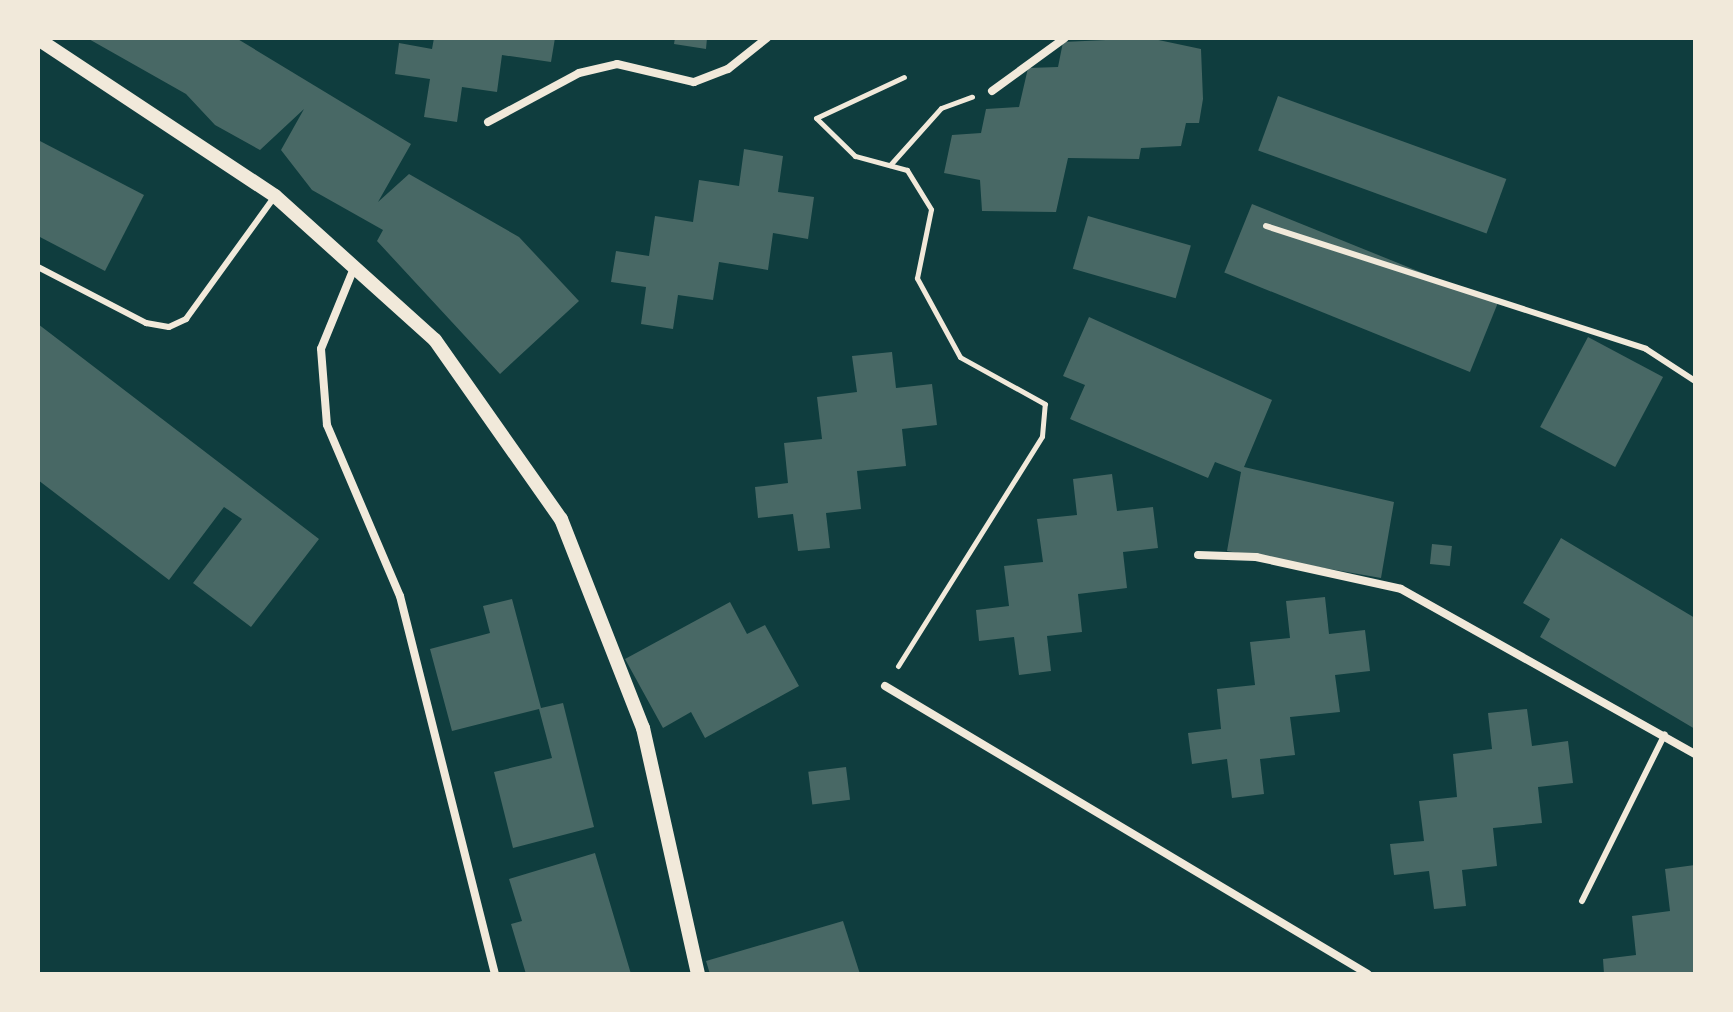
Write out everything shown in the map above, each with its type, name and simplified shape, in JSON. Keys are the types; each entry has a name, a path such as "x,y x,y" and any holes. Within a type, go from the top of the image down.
{"street":[{"path":"488,122 579,73 617,64 694,82 728,69 767,38"},
{"path":"992,91 1065,38"},
{"path":"38,39 275,196 435,340 561,519 643,728 698,974"},
{"path":"355,267 321,349 327,425 400,596 495,974"},
{"path":"1198,555 1256,557 1401,589 1518,660 1665,734 1695,754"},
{"path":"885,686 1368,974"}],"lane":[{"path":"38,267 146,323 169,327 186,319 275,196"},
{"path":"1266,226 1646,349 1695,381"},
{"path":"1582,901 1665,734"}],"path":[{"path":"885,686 1042,436 1045,404 960,357 917,278 931,209 907,170 855,156 816,118 904,77"},
{"path":"890,165 941,108 992,91"}],"building":[{"path":"87,38 236,38 411,144 378,202 409,174 519,237 579,301 500,374 377,241 383,230 312,190 281,150 304,109 260,150 215,125 186,94"},
{"path":"434,38 555,38 551,62 502,55 497,92 462,87 457,122 424,117 430,79 395,74 399,43 432,49"},
{"path":"675,38 707,38 706,49 674,44"},
{"path":"1149,38 1201,49 1203,99 1199,123 1186,123 1181,146 1141,148 1139,159 1068,158 1056,212 982,211 980,180 944,173 952,135 981,133 986,109 1019,107 1028,68 1058,67 1063,42"},
{"path":"1278,96 1506,179 1487,234 1258,151"},
{"path":"38,140 144,195 105,271 38,236"},
{"path":"744,149 783,156 778,192 814,197 808,239 773,233 768,270 719,262 713,300 678,295 673,329 641,324 646,287 611,282 616,251 649,256 655,216 693,222 699,180 739,186"},
{"path":"1252,204 1498,303 1470,372 1224,273"},
{"path":"1088,216 1191,245 1176,298 1073,269"},
{"path":"1089,317 1272,400 1244,467 1394,502 1381,578 1227,551 1241,472 1215,462 1208,478 1070,419 1085,385 1063,376"},
{"path":"38,324 319,539 251,627 193,583 242,519 224,507 169,580 38,480"},
{"path":"1588,337 1663,377 1615,467 1540,427"},
{"path":"892,352 896,388 932,384 937,425 902,429 906,466 857,471 861,509 826,513 830,548 798,551 793,514 758,518 755,487 788,483 784,443 822,439 817,397 857,392 852,356"},
{"path":"1112,474 1117,511 1153,507 1158,548 1123,552 1127,588 1078,594 1082,632 1047,636 1051,671 1019,675 1014,637 979,641 976,610 1009,606 1004,566 1043,562 1037,519 1077,515 1073,479"},
{"path":"1561,538 1695,618 1695,729 1540,637 1550,619 1523,603"},
{"path":"1432,544 1452,546 1450,566 1430,564"},
{"path":"1325,597 1329,634 1365,630 1370,671 1335,675 1340,712 1290,717 1295,755 1260,759 1264,794 1232,798 1227,759 1192,764 1188,733 1221,729 1217,689 1255,685 1250,642 1290,638 1286,601"},
{"path":"512,599 541,708 563,703 594,827 513,848 494,772 552,758 539,709 452,731 430,649 490,633 483,606"},
{"path":"730,602 747,634 765,625 799,686 705,738 691,712 663,728 625,659"},
{"path":"1527,709 1532,746 1568,741 1573,783 1538,787 1542,823 1493,828 1497,866 1462,870 1466,906 1434,909 1429,871 1394,875 1390,844 1424,841 1419,801 1457,797 1453,754 1492,749 1488,713"},
{"path":"846,767 850,800 812,804 808,772"},
{"path":"595,853 631,974 526,974 511,924 522,921 509,879"},
{"path":"1695,865 1695,974 1604,974 1603,959 1636,955 1632,916 1670,911 1665,869"},
{"path":"843,921 860,974 710,974 706,961"}]}
